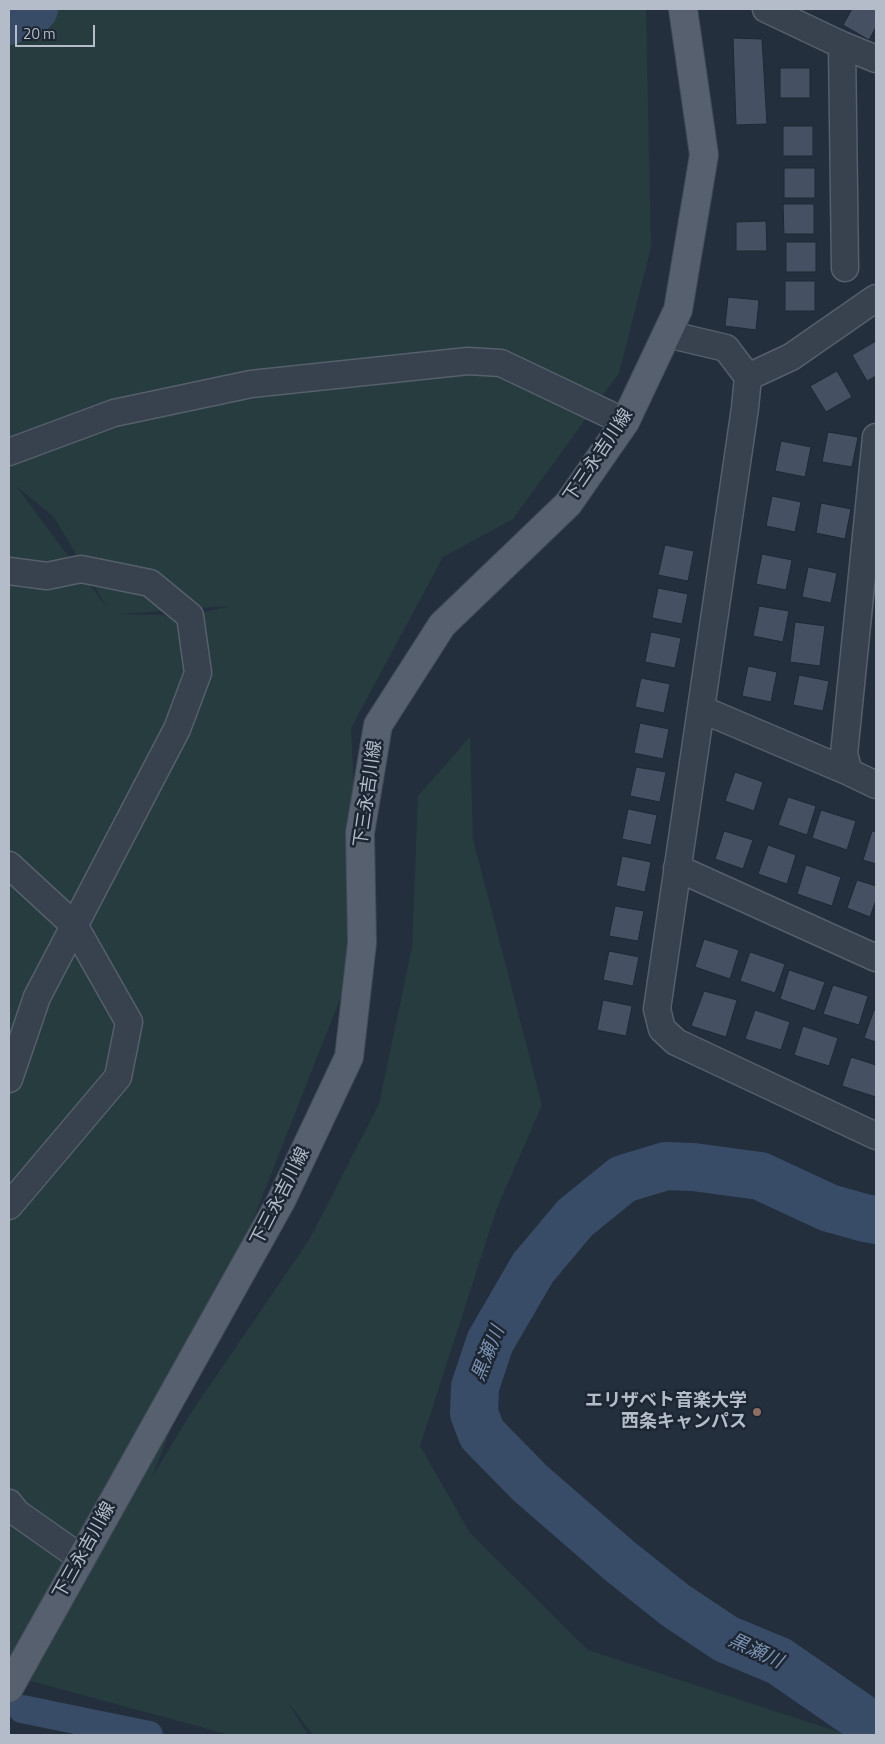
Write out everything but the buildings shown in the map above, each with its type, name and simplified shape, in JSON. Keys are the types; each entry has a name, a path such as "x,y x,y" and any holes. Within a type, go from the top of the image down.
{"main road":[{"name":"下三永吉川線","path":"9,1688 281,1201 349,1057 362,943 360,833 378,725 442,625 568,504 625,422 678,310 704,155 683,9"}],"street":[{"path":"766,9 876,59"},
{"path":"842,45 845,268"},
{"path":"748,376 791,356 876,298"},
{"path":"667,334 726,348 748,376 744,417 657,1009 662,1030 676,1042 876,1136"},
{"path":"9,452 114,412 251,384 468,360 501,363 625,422"},
{"path":"849,772 844,754 876,437"},
{"path":"9,571 48,576 81,569 150,583 190,616 198,673 177,729 37,998 9,1079"},
{"path":"700,709 876,785"},
{"path":"9,865 74,925 129,1022 118,1077 9,1206"},
{"path":"677,868 876,958"},
{"path":"9,1503 18,1513 82,1558"}],"green space":[{"path":"9,9 646,9 651,248 619,373 513,519 443,557 351,728 362,943 152,1477 191,1413 309,1240 379,1104 412,947 418,796 470,737 473,839 542,1105 497,1208 420,1446 470,1533 588,1650 848,1735 313,1735 286,1699 308,1735 230,1735 9,1675","holes":["16,486 54,517 108,609","229,606 190,616 119,614 120,614"]}],"waterway":[{"path":"9,21 26,11 34,9"},
{"name":"黒瀬川","path":"876,1220 829,1208 760,1176 693,1167 666,1166 623,1179 575,1218 533,1268 490,1342 475,1387 474,1413 482,1434 530,1483 621,1562 675,1605 726,1639 779,1661 876,1728"},
{"path":"22,1709 149,1735"}],"place":[{"name":"エリザベト音楽大学 西条キャンパス","path":"757,1412"}]}
